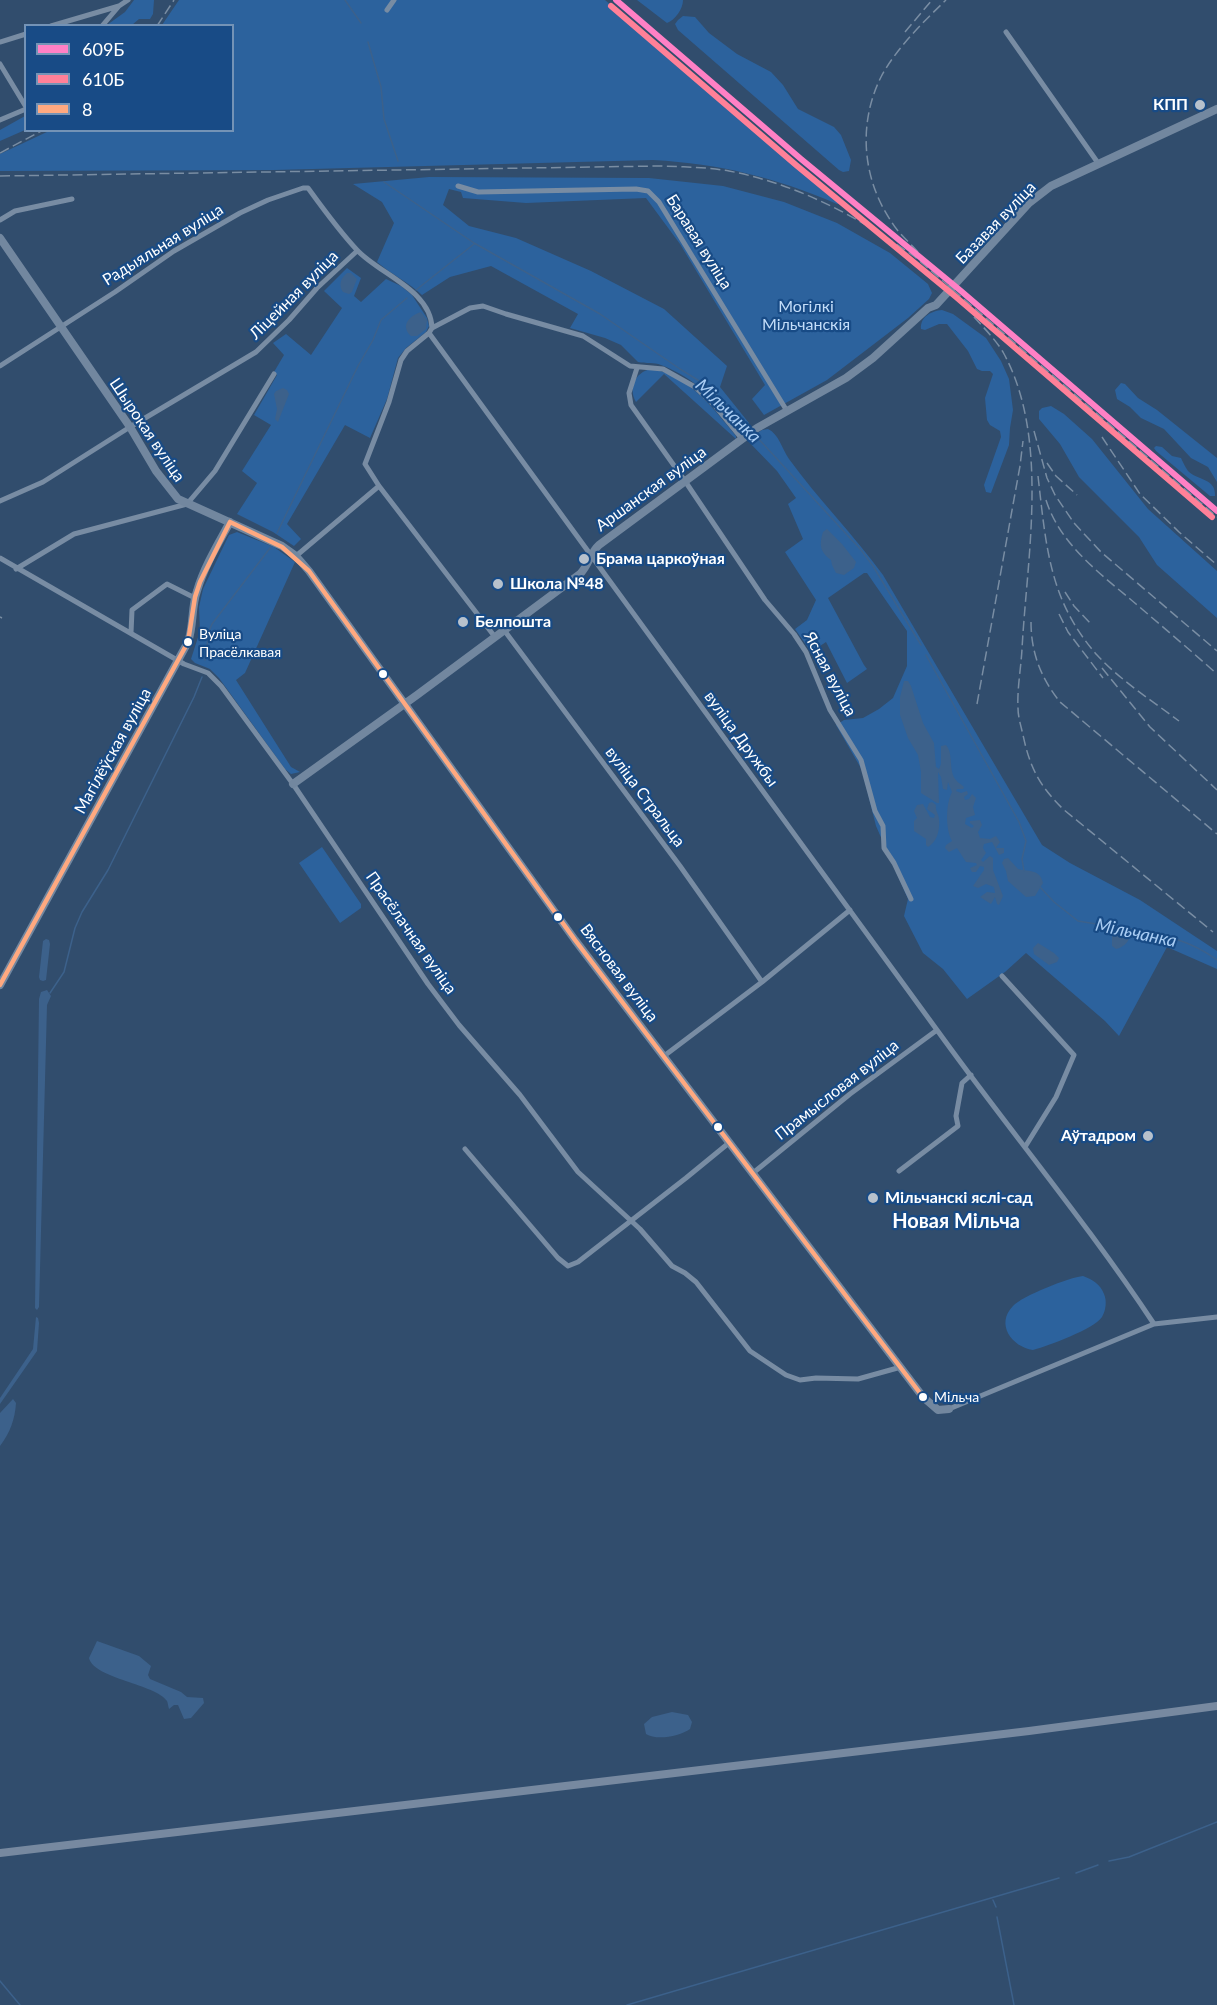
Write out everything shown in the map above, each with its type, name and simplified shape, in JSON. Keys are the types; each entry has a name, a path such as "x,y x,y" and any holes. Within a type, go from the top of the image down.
{"main road":[{"path":"0,1853 1029,1731 1217,1706"}],"street":[{"path":"58,24 118,6 128,0"},
{"path":"387,10 394,0"},
{"path":"104,24 118,6"},
{"path":"1006,32 1098,163"},
{"path":"0,42 24,35"},
{"path":"0,64 24,104"},
{"path":"0,120 24,108"},
{"name":"Базавая вуліца","path":"757,428 817,396 873,358 928,308 936,305 1031,201 1051,186 1217,109"},
{"name":"Баравая вуліца","path":"458,186 478,192 636,189 648,191 659,202 786,411"},
{"name":"Радыяльная вуліца","path":"0,366 174,251 240,213 303,188 308,188 357,251 416,295 428,315 430,331"},
{"path":"0,220 15,211 72,199"},
{"name":"Шырокая вуліца","path":"0,238 130,427 168,487 178,499 187,504 215,471 274,374"},
{"name":"Ліцейная вуліца","path":"0,501 43,482 256,352 289,320 317,288 357,251"},
{"path":"495,637 379,486 365,464 389,402 401,360 430,331 470,308 483,306 583,336 626,365 637,368 657,367 695,387 716,406 743,438"},
{"name":"вуліца Дружбы","path":"430,331 591,558 937,1030 1035,1159 1154,1324"},
{"name":"Ясная вуліца","path":"637,368 630,387 631,405 765,600 806,652 830,710 856,749 865,768 875,811 883,826 884,848 894,863 911,899"},
{"name":"Аршанская вуліца","path":"292,784 583,571 593,550 599,545 757,428"},
{"path":"296,556 379,486"},
{"path":"16,569 74,534 187,504"},
{"name":"Вясновая вуліца","path":"187,504 282,546 296,556 309,571 560,916 575,940 923,1397 938,1410 949,1408"},
{"name":"Магілёўская вуліца","path":"0,985 178,660 192,631 195,598 210,561 230,522"},
{"name":"Прасёлачная вуліца","path":"0,558 216,680 292,784 443,1005 520,1095 578,1172 640,1229 672,1266 696,1282 750,1351 786,1375 800,1380 816,1377 858,1379 901,1367"},
{"path":"131,633 132,610 167,584 195,598"},
{"name":"вуліца Стральца","path":"504,630 680,866 762,982"},
{"path":"664,1056 762,982 850,910"},
{"path":"1002,975 1074,1055 1056,1097 1025,1147"},
{"name":"Прамысловая вуліца","path":"753,1173 850,1094 937,1030"},
{"path":"899,1170 958,1126 956,1116 962,1083 971,1075"},
{"path":"465,1149 558,1258 568,1266 578,1262 730,1142"},
{"path":"949,1408 1154,1324 1217,1317"}],"green space":[{"path":"134,0 154,0 153,14 150,19 139,19 133,24 108,24 125,12"},
{"path":"179,0 605,0 841,199 842,203 837,204 791,186 747,173 653,160 274,170 0,171 0,154 47,132 234,132 234,24 163,24"},
{"path":"637,0 683,0 678,14 667,23"},
{"path":"683,16 695,17 709,33 737,54 771,72 783,85 798,109 834,127 841,135 851,160 849,171 839,170 678,30 675,24"},
{"path":"24,117 24,130 0,141 0,130"},
{"name":"Могілкі Мільчанскія","path":"429,177 649,178 723,186 784,202 837,223 890,253 928,284 932,293 929,299 908,318 827,380 764,415 752,399 765,385 680,244 646,198 526,203 463,198 461,192 449,189 443,205 469,226 516,238 591,271 664,309 727,366 720,387 749,423 740,430 714,401 685,377 658,364 638,362 621,345 570,328 578,314 491,266 450,277 422,295 377,262 394,223 382,202 353,184"},
{"path":"347,268 361,278 354,296 361,302 386,279 401,286 412,295 427,318 429,326 426,332 406,348 398,358 387,399 370,438 345,425 287,524 301,539 294,546 273,532 237,514 257,483 242,471 271,425 254,415 277,375 274,372 284,355 273,343 286,334 311,355 342,308 324,291"},
{"path":"942,310 953,314 986,338 1001,361 1009,379 1013,410 1009,445 991,493 986,492 984,485 1001,437 1000,431 990,425 987,420 985,398 993,374 990,371 977,369 968,351 947,324 921,329 922,321 927,315"},
{"path":"650,369 676,377 688,385 718,415 736,439 664,374 636,402 633,392 634,382 640,374"},
{"path":"1121,383 1217,458 1217,482 1208,467 1191,458 1164,429 1141,418 1117,399 1115,390"},
{"path":"1051,406 1064,414 1092,439 1148,509 1217,571 1217,618 1157,565 1139,537 1079,477 1060,444 1039,419 1039,411"},
{"path":"768,429 778,438 800,474 883,575 1042,845 1070,863 1140,900 1217,951 1217,969 1167,947 1119,1036 1105,1021 1026,953 1005,972 967,999 943,969 923,953 904,916 908,899 876,826 862,770 836,725 844,720 863,718 893,698 907,666 907,631 867,573 828,598 867,669 847,683 826,642 811,652 795,629 807,620 816,600 785,552 803,539 788,504 796,498 777,471 747,440 762,430"},
{"path":"1162,447 1172,456 1181,458 1188,471 1213,486 1215,496 1210,496 1156,451 1154,448"},
{"path":"237,532 274,547 295,562 245,673 236,680 291,767 300,772 291,774 285,769 219,678 210,669 191,659 200,631 199,607 203,589 229,535"},
{"path":"322,847 361,904 361,908 340,923 299,863"},
{"path":"1083,1276 1098,1285 1105,1297 1104,1311 1097,1322 1070,1336 1033,1350 1013,1340 1008,1334 1006,1320 1013,1306 1046,1288"}],"shaded area":[{"path":"347,273 351,273 357,279 349,294 343,292 340,284"},
{"path":"421,312 427,320 426,329 417,336 411,336 406,329 407,322"},
{"path":"283,388 289,394 278,422 275,419 277,409 274,394"},
{"path":"827,529 856,562 854,568 844,575 836,573 831,560 821,548 823,532"},
{"path":"904,681 908,681 911,686 923,723 934,743 936,767 939,769 941,764 941,746 946,745 950,753 954,776 964,787 956,791 961,793 967,791 965,800 969,799 972,794 976,798 973,807 975,815 966,818 965,824 972,828 974,826 970,821 980,820 982,825 978,832 980,838 990,839 996,836 1000,842 996,848 1004,848 1004,853 999,855 992,842 984,844 983,848 986,853 981,860 983,862 990,856 993,858 993,870 1003,896 999,905 995,897 991,904 980,897 987,892 995,893 994,887 986,884 978,888 973,886 984,867 980,866 976,872 972,872 970,868 977,865 976,863 966,862 957,848 949,852 945,848 952,841 947,823 948,802 952,792 948,782 947,790 943,789 938,772 939,803 921,793 918,755 908,738 900,715 900,697"},
{"path":"929,803 936,805 939,828 936,839 928,847 926,839 914,831 914,821 917,818 914,811 917,805 923,804 930,817 934,818 935,815 927,809"},
{"path":"1008,858 1018,869 1040,875 1043,883 1035,896 1026,897 1008,881 1002,863"},
{"path":"1122,927 1129,927 1132,933 1125,945 1116,949 1112,946 1112,936"},
{"path":"46,939 50,944 46,980 43,981 39,977 43,941"},
{"path":"1038,943 1059,958 1057,962 1049,965 1034,954 1033,948"},
{"path":"47,990 51,996 47,1005 39,1307 37,1310 35,1308 39,999 41,992"},
{"path":"36,1317 39,1323 37,1351 0,1404 0,1398 33,1349"},
{"path":"13,1399 16,1403 13,1420 0,1446 0,1413"},
{"path":"97,1641 139,1656 151,1666 148,1675 150,1679 181,1692 187,1697 203,1698 204,1703 191,1718 184,1719 178,1705 169,1709 167,1701 161,1695 113,1676 93,1665 89,1658"},
{"path":"672,1712 688,1715 692,1722 690,1729 668,1737 646,1734 644,1724 652,1717"}],"waterway":[{"path":"345,0 361,23"},
{"path":"368,42 381,87 384,119 398,161"},
{"name":"Мільчанка","path":"384,182 474,243 600,314 709,387 749,430"},
{"path":"416,290 474,244"},
{"path":"277,533 381,320 407,298"},
{"name":"Мільчанка","path":"755,435 861,550 921,645"},
{"path":"205,660 212,624 270,548"},
{"name":"Мільчанка","path":"926,655 1019,822 1026,841 1022,859 1024,871"},
{"path":"50,993 64,972 75,928 82,912 108,870 202,677"},
{"name":"Мільчанка","path":"1040,887 1054,902 1078,921 1121,928"},
{"name":"Мільчанка","path":"1131,929 1176,939 1217,960"},
{"path":"1109,1861 1129,1857 1217,1822"},
{"path":"1076,1873 1098,1865"},
{"path":"627,2005 1059,1878"},
{"path":"993,1900 996,1907"},
{"path":"997,1917 1014,2005"},
{"path":"0,1981 20,2005"}],"railway":[{"path":"158,24 174,0"},
{"path":"905,32 932,0"},
{"path":"918,252 897,230 881,204 869,169 866,131 874,95 887,67 911,36 946,0"},
{"path":"0,153 39,132"},
{"path":"0,176 660,166 729,171 779,184 849,216 915,257 1217,517"},
{"path":"974,317 1003,352 1018,385 1031,459 1031,537 1018,711 1032,767 1042,784 1063,809 1213,932"},
{"path":"1034,431 1047,478 1055,495 1074,523 1101,552 1217,651"},
{"path":"1102,437 1140,494 1217,565"},
{"path":"977,704 1023,441"},
{"path":"1047,463 1056,476 1077,495"},
{"path":"1038,476 1052,571 1059,593 1081,635 1116,673 1179,721"},
{"path":"1046,500 1061,531 1084,558 1217,674"},
{"path":"1065,592 1074,606 1091,624"},
{"path":"1059,614 1068,632 1103,678"},
{"path":"1031,622 1038,665 1047,684 1060,702 1217,834"},
{"path":"1102,668 1150,727 1217,790"}],"transit line":[{"name":"609Б","path":"616,0 1217,511"},
{"name":"610Б","path":"611,6 1212,517"},
{"name":"8","path":"230,522 282,547 309,571 575,940 923,1397"},
{"name":"8","path":"0,985 188,642 195,597 200,582 230,522"}],"place":[{"name":"КПП","path":"1200,105"},
{"name":"Брама царкоўная","path":"584,559"},
{"name":"Школа №48","path":"498,584"},
{"name":"Белпошта","path":"463,622"},
{"name":"Вуліца Прасёлкавая","path":"188,642"},
{"name":"Аўтадром","path":"1148,1136"},
{"name":"Мільчанскі яслі-сад","path":"873,1198"},
{"name":"Мільча","path":"923,1397"}],"district":[{"name":"Новая Мільча","path":"956,1222"}]}
